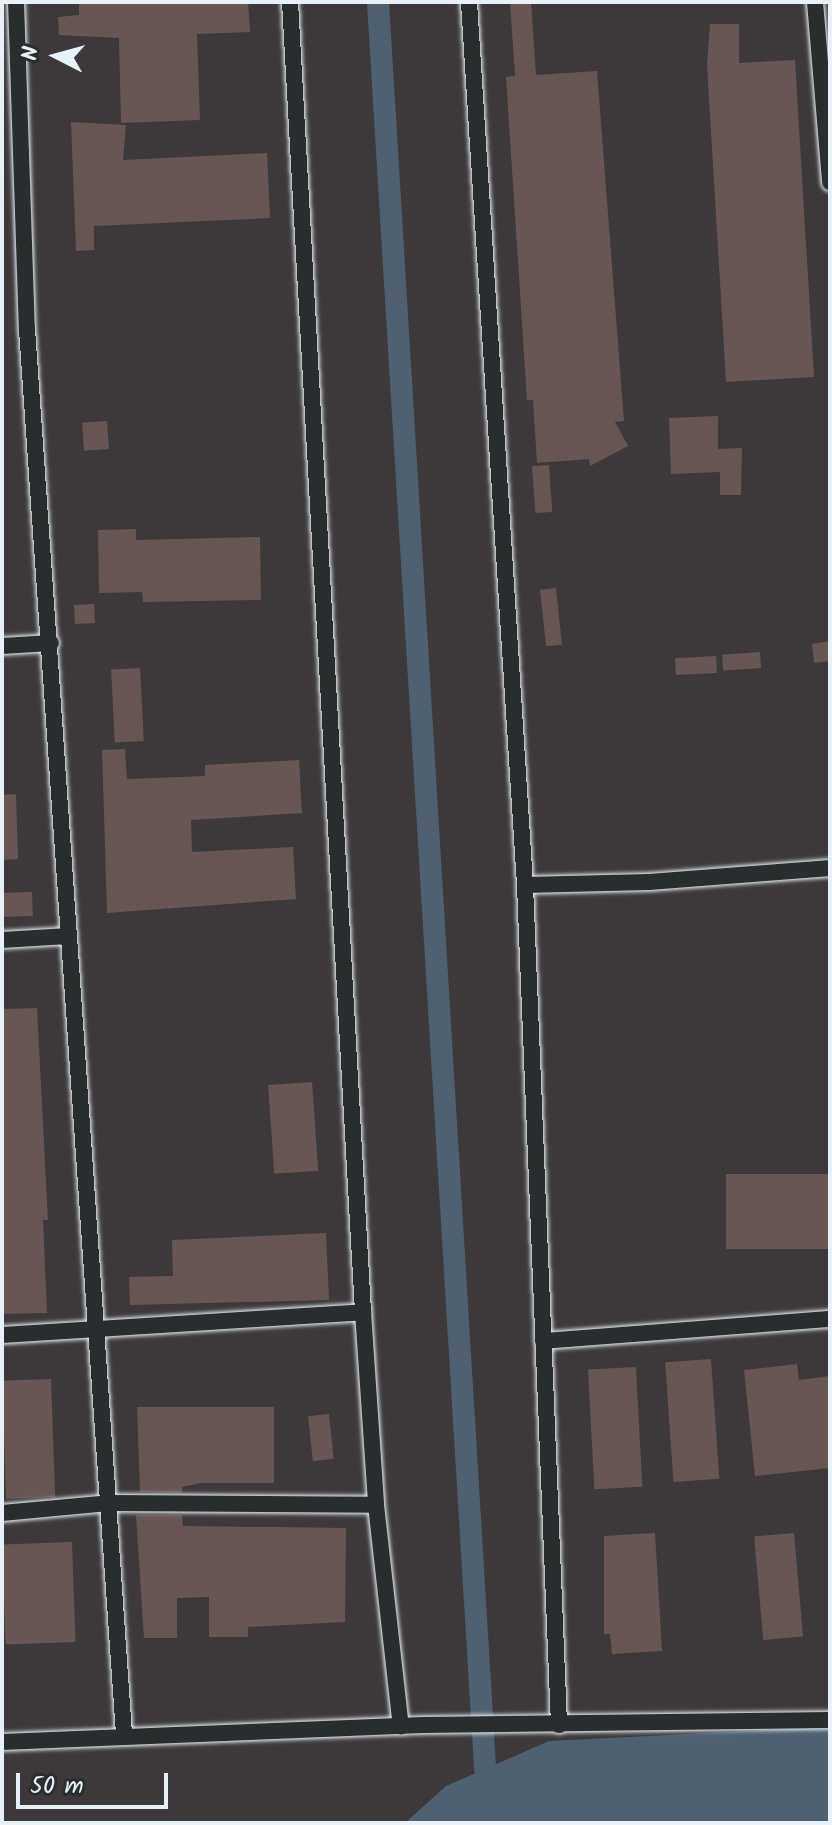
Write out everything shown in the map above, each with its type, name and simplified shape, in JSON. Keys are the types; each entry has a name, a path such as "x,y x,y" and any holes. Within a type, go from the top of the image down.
{"street":[{"path":"16,2 27,329 51,643 93,1330 109,1503 124,1735"},
{"path":"290,2 363,1312 376,1505 401,1727"},
{"path":"469,2 525,885 559,1725"},
{"path":"815,2 830,182"},
{"path":"2,646 51,643"},
{"path":"525,885 649,882 830,868"},
{"path":"2,940 68,936"},
{"path":"2,1335 363,1312"},
{"path":"543,1341 830,1319"},
{"path":"2,1513 109,1503 376,1505"},
{"path":"2,1742 124,1735 401,1727 830,1720"}],"water":[{"path":"830,1727 830,1823 405,1823 446,1786 549,1741"}],"building":[{"path":"79,2 248,2 250,32 197,34 200,120 121,123 119,38 59,35 58,17 79,15"},
{"path":"510,2 531,2 536,75 597,71 624,421 615,422 628,446 590,466 589,459 537,463 533,400 527,400 506,77 515,76"},
{"path":"710,24 739,24 739,63 795,60 814,377 726,382 707,65"},
{"path":"71,122 126,125 123,160 267,153 270,218 94,226 94,250 76,251"},
{"path":"718,416 718,449 742,448 741,495 720,495 720,472 671,474 669,418"},
{"path":"107,421 109,449 84,451 82,423"},
{"path":"549,465 552,512 535,513 532,466"},
{"path":"136,529 136,540 260,537 261,600 143,602 142,592 99,593 98,530"},
{"path":"556,588 562,645 546,646 540,590"},
{"path":"94,604 95,623 75,624 74,605"},
{"path":"830,641 830,661 814,663 812,644"},
{"path":"760,652 761,668 723,671 722,655"},
{"path":"716,656 717,673 676,675 675,658"},
{"path":"140,668 144,741 115,742 111,670"},
{"path":"125,749 127,779 205,776 205,765 299,760 302,813 191,820 192,852 293,847 296,899 107,913 102,750"},
{"path":"16,794 18,859 2,860 2,795"},
{"path":"32,892 33,916 3,917 2,893"},
{"path":"37,1008 48,1220 43,1220 47,1313 2,1314 2,1009"},
{"path":"312,1082 318,1171 274,1174 268,1085"},
{"path":"726,1174 830,1174 830,1249 726,1249"},
{"path":"326,1233 329,1300 130,1305 129,1277 173,1276 172,1240"},
{"path":"711,1359 719,1479 673,1482 665,1362"},
{"path":"797,1364 799,1380 830,1376 830,1468 755,1476 744,1370"},
{"path":"636,1367 642,1487 594,1489 588,1370"},
{"path":"51,1379 55,1497 6,1499 2,1381"},
{"path":"137,1407 274,1407 274,1483 201,1483 182,1487 182,1493 140,1492"},
{"path":"329,1414 334,1459 313,1461 308,1416"},
{"path":"136,1515 182,1515 183,1526 346,1528 345,1622 248,1627 248,1637 209,1637 209,1597 177,1598 177,1638 144,1638"},
{"path":"655,1533 662,1651 612,1654 610,1634 604,1634 604,1536"},
{"path":"794,1533 803,1637 763,1640 754,1536"},
{"path":"72,1542 75,1642 6,1644 2,1544"}],"waterway":[{"path":"378,2 485,1769"}]}
